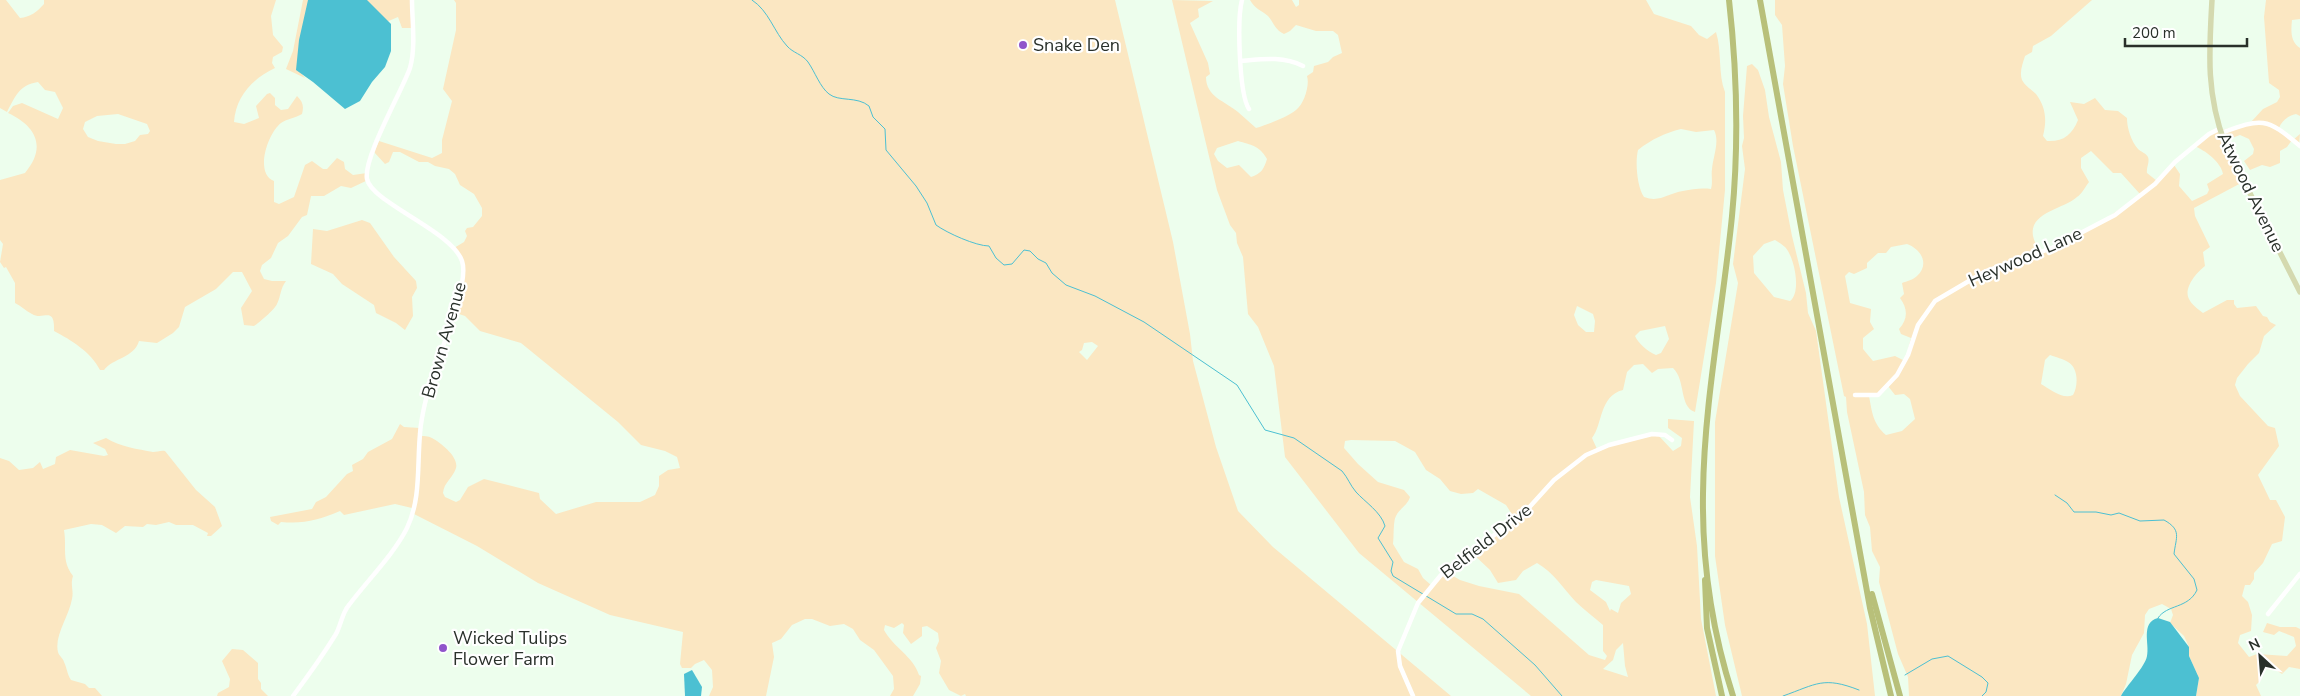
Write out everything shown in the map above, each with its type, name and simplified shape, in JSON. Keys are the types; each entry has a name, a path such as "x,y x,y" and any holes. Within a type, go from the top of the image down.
{"highway":[{"path":"1730,0 1736,87 1735,176 1705,450 1703,509 1706,561 1714,620 1733,696"},
{"path":"1760,0 1876,638 1891,696"},
{"path":"1860,549 1900,696"},
{"path":"1706,561 1704,591 1706,620 1722,696"}],"main road":[{"name":"Atwood Avenue","path":"2212,0 2209,75 2211,95 2220,131 2300,292"}],"street":[{"name":"Brown Avenue","path":"293,696 337,632 347,606 398,542 411,519 420,468 419,437 424,407 438,357 462,286 463,267 458,253 424,225 375,192 368,181 367,172 376,145 410,66 413,27 412,0"},
{"path":"1242,0 1238,16 1244,99 1249,109"},
{"path":"1241,60 1278,58 1292,60 1303,66"},
{"name":"Heywood Lane","path":"1855,395 1878,395 1893,381 1904,364 1918,325 1936,301 1986,271 2052,248 2115,215 2155,184 2175,162 2209,134 2262,121 2273,124 2300,146"},
{"name":"Belfield Drive","path":"1413,696 1400,666 1398,651 1419,602 1437,579 1525,512 1554,480 1586,455 1609,446 1659,433 1672,440"},
{"path":"2268,614 2300,574"}],"shaded area":[{"path":"0,0 6,0 20,18 27,17 36,12 44,4 44,0 276,0 271,16 273,35 283,47 282,52 273,57 272,63 275,68 259,77 242,96 235,113 234,122 244,124 259,118 256,106 270,93 275,98 275,105 281,110 288,109 297,96 302,102 302,114 281,123 276,128 265,153 265,170 268,177 274,181 274,202 279,204 294,197 305,165 312,161 323,169 327,169 337,158 344,162 345,169 353,175 367,173 368,180 351,188 341,186 324,196 311,196 307,215 302,217 288,236 278,243 271,258 262,265 260,271 264,279 286,281 275,307 254,326 244,325 241,308 252,291 242,272 233,272 216,289 185,307 179,327 173,333 157,343 139,341 133,351 104,370 100,370 86,352 54,331 53,318 48,315 36,316 15,303 15,283 6,267 4,268 0,262 3,244 0,240 0,180 25,173 36,154 37,146 35,138 26,124 8,113 13,106 22,103 58,119 63,108 55,92 45,90 38,82 26,86 18,92 7,112 0,108","holes":["118,114 147,124 150,131 148,134 140,135 135,141 125,144 98,141 88,137 83,129 85,122 97,116"]},
{"path":"303,0 310,0 297,68 305,78 286,69 293,51"},
{"path":"340,0 412,0 411,28 402,28 398,17 384,23"},
{"path":"454,0 1115,0 1173,242 1190,334 1193,361 1216,447 1238,511 1273,547 1451,696 966,696 965,694 961,696 949,690 939,673 941,661 936,648 939,641 938,633 927,626 922,627 922,636 911,644 903,633 904,625 902,623 894,628 885,625 884,630 892,642 908,657 916,668 921,676 920,684 913,696 890,696 894,689 893,676 874,650 860,640 853,629 844,624 830,626 812,619 805,619 792,625 781,639 772,643 774,657 766,696 709,696 713,687 712,670 704,660 691,668 682,668 680,664 683,632 610,615 538,583 477,546 412,513 412,508 395,504 344,515 340,511 304,522 281,522 278,525 271,521 270,517 312,509 316,502 326,497 347,474 353,471 352,465 363,459 368,452 392,439 400,424 404,427 420,428 420,436 432,438 455,459 456,468 443,493 445,497 456,502 460,500 468,487 484,479 539,493 540,499 556,514 596,502 640,502 655,495 659,486 659,476 668,470 680,468 677,457 665,451 641,445 618,422 521,343 480,331 465,316 453,312 461,287 462,261 454,248 464,242 467,236 465,231 467,228 473,227 482,216 482,208 474,194 460,185 455,174 449,169 435,166 428,162 419,162 400,152 393,152 389,162 385,164 374,152 379,141 432,158 442,153 442,140 452,101 443,89 456,30 456,3","holes":["1092,342 1098,346 1087,360 1079,352 1082,350 1084,343"]},
{"path":"1172,0 1213,1 1198,9 1199,17 1190,23 1208,63 1210,74 1206,77 1207,84 1217,98 1238,112 1256,128 1271,123 1296,110 1304,99 1308,84 1307,76 1313,72 1314,66 1328,62 1333,57 1342,53 1338,35 1333,31 1316,31 1296,25 1284,34 1250,0 1292,0 1296,7 1299,5 1299,0 1646,0 1654,14 1691,26 1699,35 1707,39 1716,32 1721,78 1725,92 1725,190 1716,283 1695,412 1690,409 1684,399 1680,379 1673,368 1658,369 1652,373 1643,364 1634,365 1627,372 1623,390 1615,393 1606,404 1592,438 1597,449 1653,434 1658,435 1673,451 1681,446 1682,438 1668,428 1668,419 1694,421 1690,497 1697,546 1701,619 1716,696 1531,696 1359,553 1285,457 1274,366 1258,327 1248,314 1243,257 1237,243 1236,233 1230,225 1217,190","holes":["1681,129 1696,132 1714,130 1716,144 1711,189 1687,190 1655,199 1644,197 1637,174 1638,150 1670,132","1238,141 1251,145 1258,148 1264,154 1267,159 1265,166 1262,171 1251,177 1239,165 1227,168 1218,161 1214,154 1217,148","1577,306 1593,314 1595,321 1594,332 1586,332 1578,325 1574,315","1665,326 1669,339 1661,353 1656,355 1638,342 1635,336 1640,331","1351,440 1395,441 1415,452 1426,470 1440,479 1450,491 1461,494 1473,493 1478,489 1506,505 1515,519 1471,552 1490,570 1498,583 1516,580 1523,571 1537,563 1543,567 1576,602 1603,625 1603,651 1607,656 1605,660 1589,655 1519,594 1479,586 1460,580 1445,571 1431,585 1423,578 1418,569 1404,562 1393,544 1395,518 1410,497 1404,490 1378,482 1344,448 1345,441","1596,580 1629,586 1631,594 1621,603 1618,613 1611,609 1610,611 1606,602 1590,590 1592,582","1623,643 1628,677 1603,669 1613,660 1616,650"]},
{"path":"1775,0 2092,0 2051,36 2033,46 2032,52 2025,56 2021,77 2026,86 2036,94 2044,109 2045,125 2043,136 2047,141 2053,141 2062,139 2070,134 2078,120 2070,102 2084,104 2095,98 2105,110 2118,111 2127,118 2133,142 2148,157 2147,173 2157,181 2174,165 2180,174 2179,186 2192,201 2207,194 2209,190 2207,184 2223,174 2219,165 2212,157 2194,146 2208,134 2251,122 2263,109 2277,102 2280,97 2279,90 2269,83 2264,17 2266,0 2300,0 2300,19 2292,20 2291,28 2294,42 2300,48 2300,116 2296,114 2288,117 2279,128 2293,140 2300,134 2299,144 2292,140 2287,147 2280,151 2280,163 2270,167 2262,165 2250,170 2244,161 2253,154 2254,149 2249,139 2240,135 2224,141 2243,182 2194,208 2195,216 2210,247 2203,252 2205,266 2189,285 2188,295 2195,307 2203,313 2227,300 2234,300 2237,308 2256,306 2263,316 2276,325 2264,336 2259,353 2237,378 2235,385 2240,396 2268,426 2275,428 2279,446 2258,475 2270,500 2276,500 2285,517 2282,541 2272,544 2263,563 2254,573 2254,579 2250,585 2245,585 2242,596 2248,602 2252,615 2251,631 2240,635 2238,643 2249,657 2257,654 2287,656 2296,646 2294,637 2279,631 2274,635 2263,632 2267,623 2280,627 2296,627 2300,629 2300,669 2289,667 2282,674 2276,670 2266,669 2260,673 2261,680 2256,685 2261,696 2196,696 2199,678 2189,656 2189,647 2184,636 2170,623 2173,615 2171,609 2162,604 2149,609 2145,615 2144,633 2132,655 2126,684 2121,696 1909,696 1908,677 1898,654 1879,582 1880,567 1872,551 1870,527 1865,515 1864,492 1847,412 1846,397 1844,396 1793,146 1783,84 1785,66 1782,25 1775,15","holes":["2091,151 2113,173 2121,173 2140,194 2078,235 2038,251 2033,236 2033,228 2036,221 2079,196 2089,182 2081,168 2081,158","1907,244 1912,246 1920,253 1923,267 1915,277 1902,283 1904,294 1900,298 1906,314 1899,329 1901,334 1911,338 1905,361 1895,356 1873,361 1863,349 1863,338 1874,329 1870,322 1871,309 1850,303 1845,276 1849,272 1854,274 1867,268 1867,263 1878,253 1886,253 1891,247","2050,355 2072,365 2076,373 2076,387 2073,395 2061,395 2041,384 2045,360","1888,386 1895,395 1904,394 1910,399 1915,419 1902,431 1886,435 1878,427 1872,412 1869,396 1879,394"]},
{"path":"1752,64 1758,70 1765,90 1769,117 1781,162 1783,190 1806,293 1808,313 1816,331 1839,497 1867,624 1875,696 1742,696 1725,625 1715,556 1715,422 1738,283 1733,264 1745,169 1742,146 1747,66","holes":["1775,240 1784,246 1794,266 1796,290 1790,301 1774,297 1754,273 1753,256 1764,244"]},
{"path":"362,220 370,223 394,257 416,281 417,288 412,297 413,316 405,330 376,313 374,305 342,284 333,274 311,264 313,229 327,231"},
{"path":"106,438 117,444 135,449 153,452 165,451 196,490 215,507 222,526 211,536 207,536 208,533 193,525 176,525 169,522 156,525 147,524 143,527 125,526 116,533 102,525 91,524 64,530 66,560 73,576 72,596 58,639 58,652 71,680 85,684 89,688 95,688 102,696 0,696 0,458 9,461 19,470 33,468 40,462 43,469 55,464 56,457 70,450 104,456 108,455 105,449 93,443"},
{"path":"232,649 243,650 258,663 258,679 261,683 261,689 268,696 217,696 218,693 229,687 230,679 222,661"}],"water":[{"path":"308,0 367,0 391,24 391,51 385,67 372,82 360,101 345,109 296,70 299,40"},
{"path":"2158,618 2170,622 2189,647 2189,656 2199,678 2196,696 2121,696 2146,660 2148,651 2147,629 2152,621"},
{"path":"692,670 702,687 701,696 685,696 684,674"}],"waterway":[{"path":"752,0 763,10 787,46 808,62 829,94 838,98 859,101 869,106 873,117 885,129 886,150 916,186 927,203 936,225 947,232 977,244 989,246 996,258 1004,265 1012,264 1024,250 1030,251 1038,259 1046,263 1052,273 1066,285 1095,296 1144,322 1237,385 1265,430 1294,438 1342,471 1356,492 1376,512 1385,526 1378,538 1393,562 1391,571 1393,576 1456,614 1472,614 1483,619 1535,665 1562,696"},
{"path":"2055,495 2067,503 2074,512 2096,512 2111,515 2119,513 2140,521 2164,520 2173,527 2176,531 2174,554 2194,579 2197,590 2183,604 2167,610 2158,618"},
{"path":"1905,675 1932,659 1948,656 1982,677 1988,683 1986,692 1982,696"},
{"path":"1783,696 1820,683 1837,683 1859,690"}],"place":[{"name":"Snake Den","path":"1023,45"},
{"name":"Wicked Tulips Flower Farm","path":"443,648"}]}
